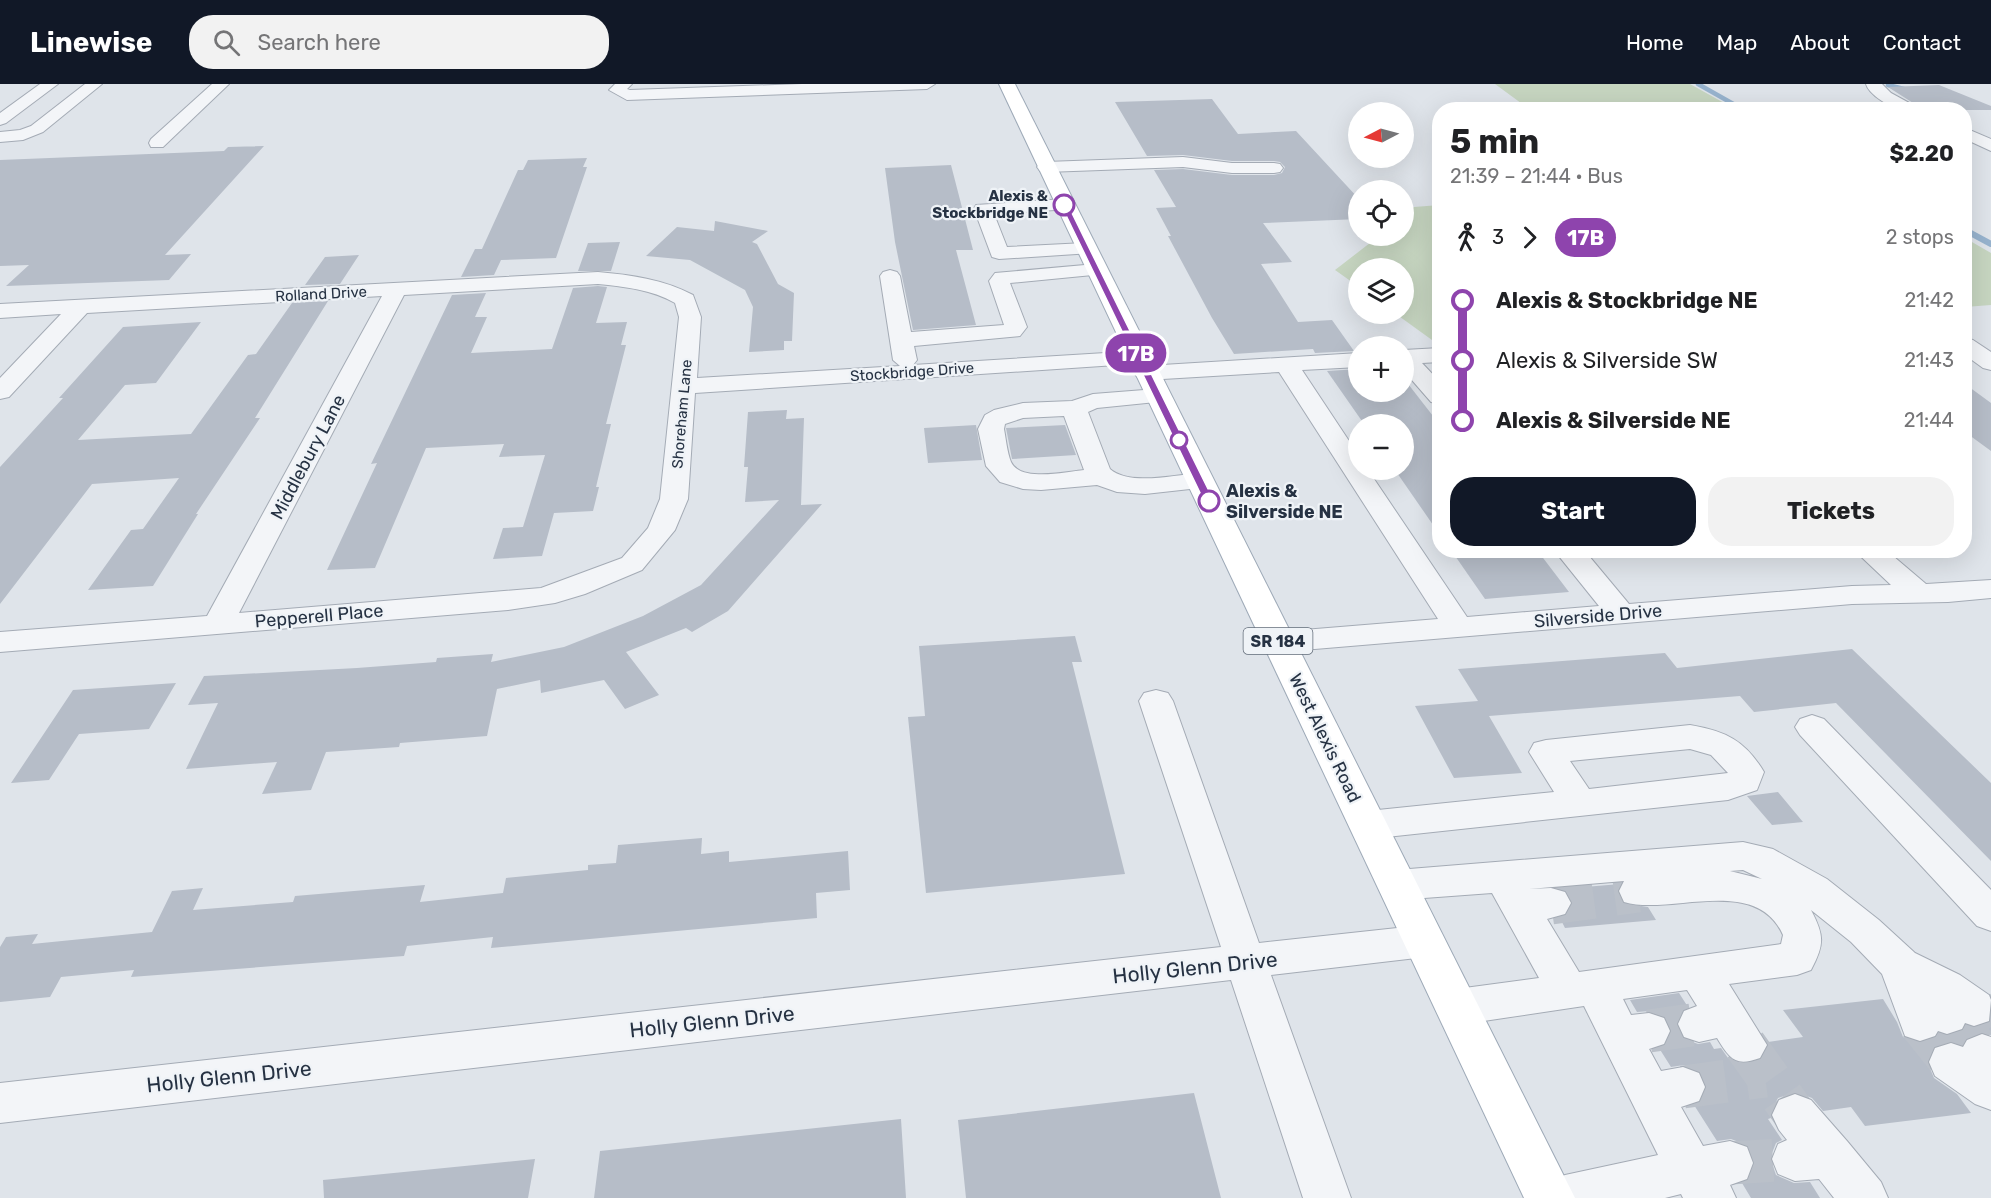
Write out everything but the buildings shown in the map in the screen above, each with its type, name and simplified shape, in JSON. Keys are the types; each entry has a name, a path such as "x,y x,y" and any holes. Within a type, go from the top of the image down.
{"main road":[{"name":"West Alexis Road","path":"1007,84 1068,187 1091,260 1550,1198"}],"street":[{"path":"0,120 50,84"},
{"path":"0,137 22,135 37,129 94,84"},
{"path":"157,143 221,84"},
{"path":"624,84 617,90 627,95 814,86 927,84"},
{"path":"1874,84 1874,87 1898,102"},
{"path":"1972,137 1991,146"},
{"path":"1091,260 999,253 983,209 1068,187 1133,164 1183,162 1232,168 1274,168"},
{"path":"1068,187 1133,164"},
{"path":"902,340 1012,331 1016,327 999,281 1002,277 1091,260"},
{"path":"890,276 908,372"},
{"name":"Rolland Drive","path":"0,311 598,279 641,282"},
{"name":"Shoreham Lane","path":"632,564 661,530 674,500 690,317 686,300 667,289 641,282"},
{"name":"Middlebury Lane","path":"218,624 397,290"},
{"path":"0,392 80,307"},
{"path":"1972,350 1991,363"},
{"path":"1414,356 1432,355"},
{"path":"1200,481 1130,486 1115,484 1102,477 1023,481 1009,476 999,466 991,429 993,420 1003,414 1019,411 1071,408 1093,401 1147,376 1348,361"},
{"path":"1048,364 1076,414 1102,477"},
{"name":"Stockbridge Drive","path":"685,386 1048,364 1147,376"},
{"path":"1286,364 1458,627"},
{"path":"1414,368 1432,388"},
{"path":"1576,558 1621,614"},
{"path":"1877,558 1918,593"},
{"name":"Pepperell Place","path":"0,642 544,597 574,588 632,564"},
{"name":"Silverside Drive","path":"1279,642 1852,595 1991,590"},
{"path":"1156,701 1327,1198"},
{"path":"1812,727 1991,915"},
{"path":"1368,825 1580,804 1728,787 1744,781 1746,772 1724,746 1713,741 1690,738 1546,752 1580,804"},
{"path":"1397,885 1524,895 1743,856 1760,859 1813,890 1865,931 1947,1016 1944,987 1900,965"},
{"path":"1457,1007 1797,958 1803,935 1791,912 1764,894 1740,885 1707,885 1638,891"},
{"path":"1524,895 1582,989 1634,1033 1711,1177 1565,1198"},
{"name":"Holly Glenn Drive","path":"0,1103 1425,941"},
{"path":"1698,972 1724,1029"},
{"path":"1795,1115 1813,1158 1864,1198"}],"green space":[{"path":"1495,84 1690,84 1722,102 1519,102"},
{"path":"1432,206 1432,340 1410,324 1414,324 1414,258 1351,258 1366,246 1414,246 1414,207"},
{"path":"1972,242 1991,253 1991,305 1972,306"},
{"path":"1348,260 1348,279 1335,270"}],"waterway":[{"path":"1698,84 1730,102"},
{"path":"1888,85 1904,89"},
{"path":"1972,234 1991,244"}],"tunnel":[{"path":"1551,903 1638,891"},
{"path":"1974,1008 1991,1027"},
{"path":"1947,1016 1982,1053"},
{"path":"1920,1023 1951,1062"},
{"path":"1649,1031 1699,1024"},
{"path":"1745,1045 1795,1115"},
{"path":"1683,1087 1765,1076"},
{"path":"1730,1163 1795,1159"}],"bus line":[{"name":"17B","path":"1064,205 1209,501"}],"place":[{"name":"Alexis & Stockbridge NE","path":"1064,205"},
{"name":"Alexis & Silverside NE","path":"1209,501"}]}
